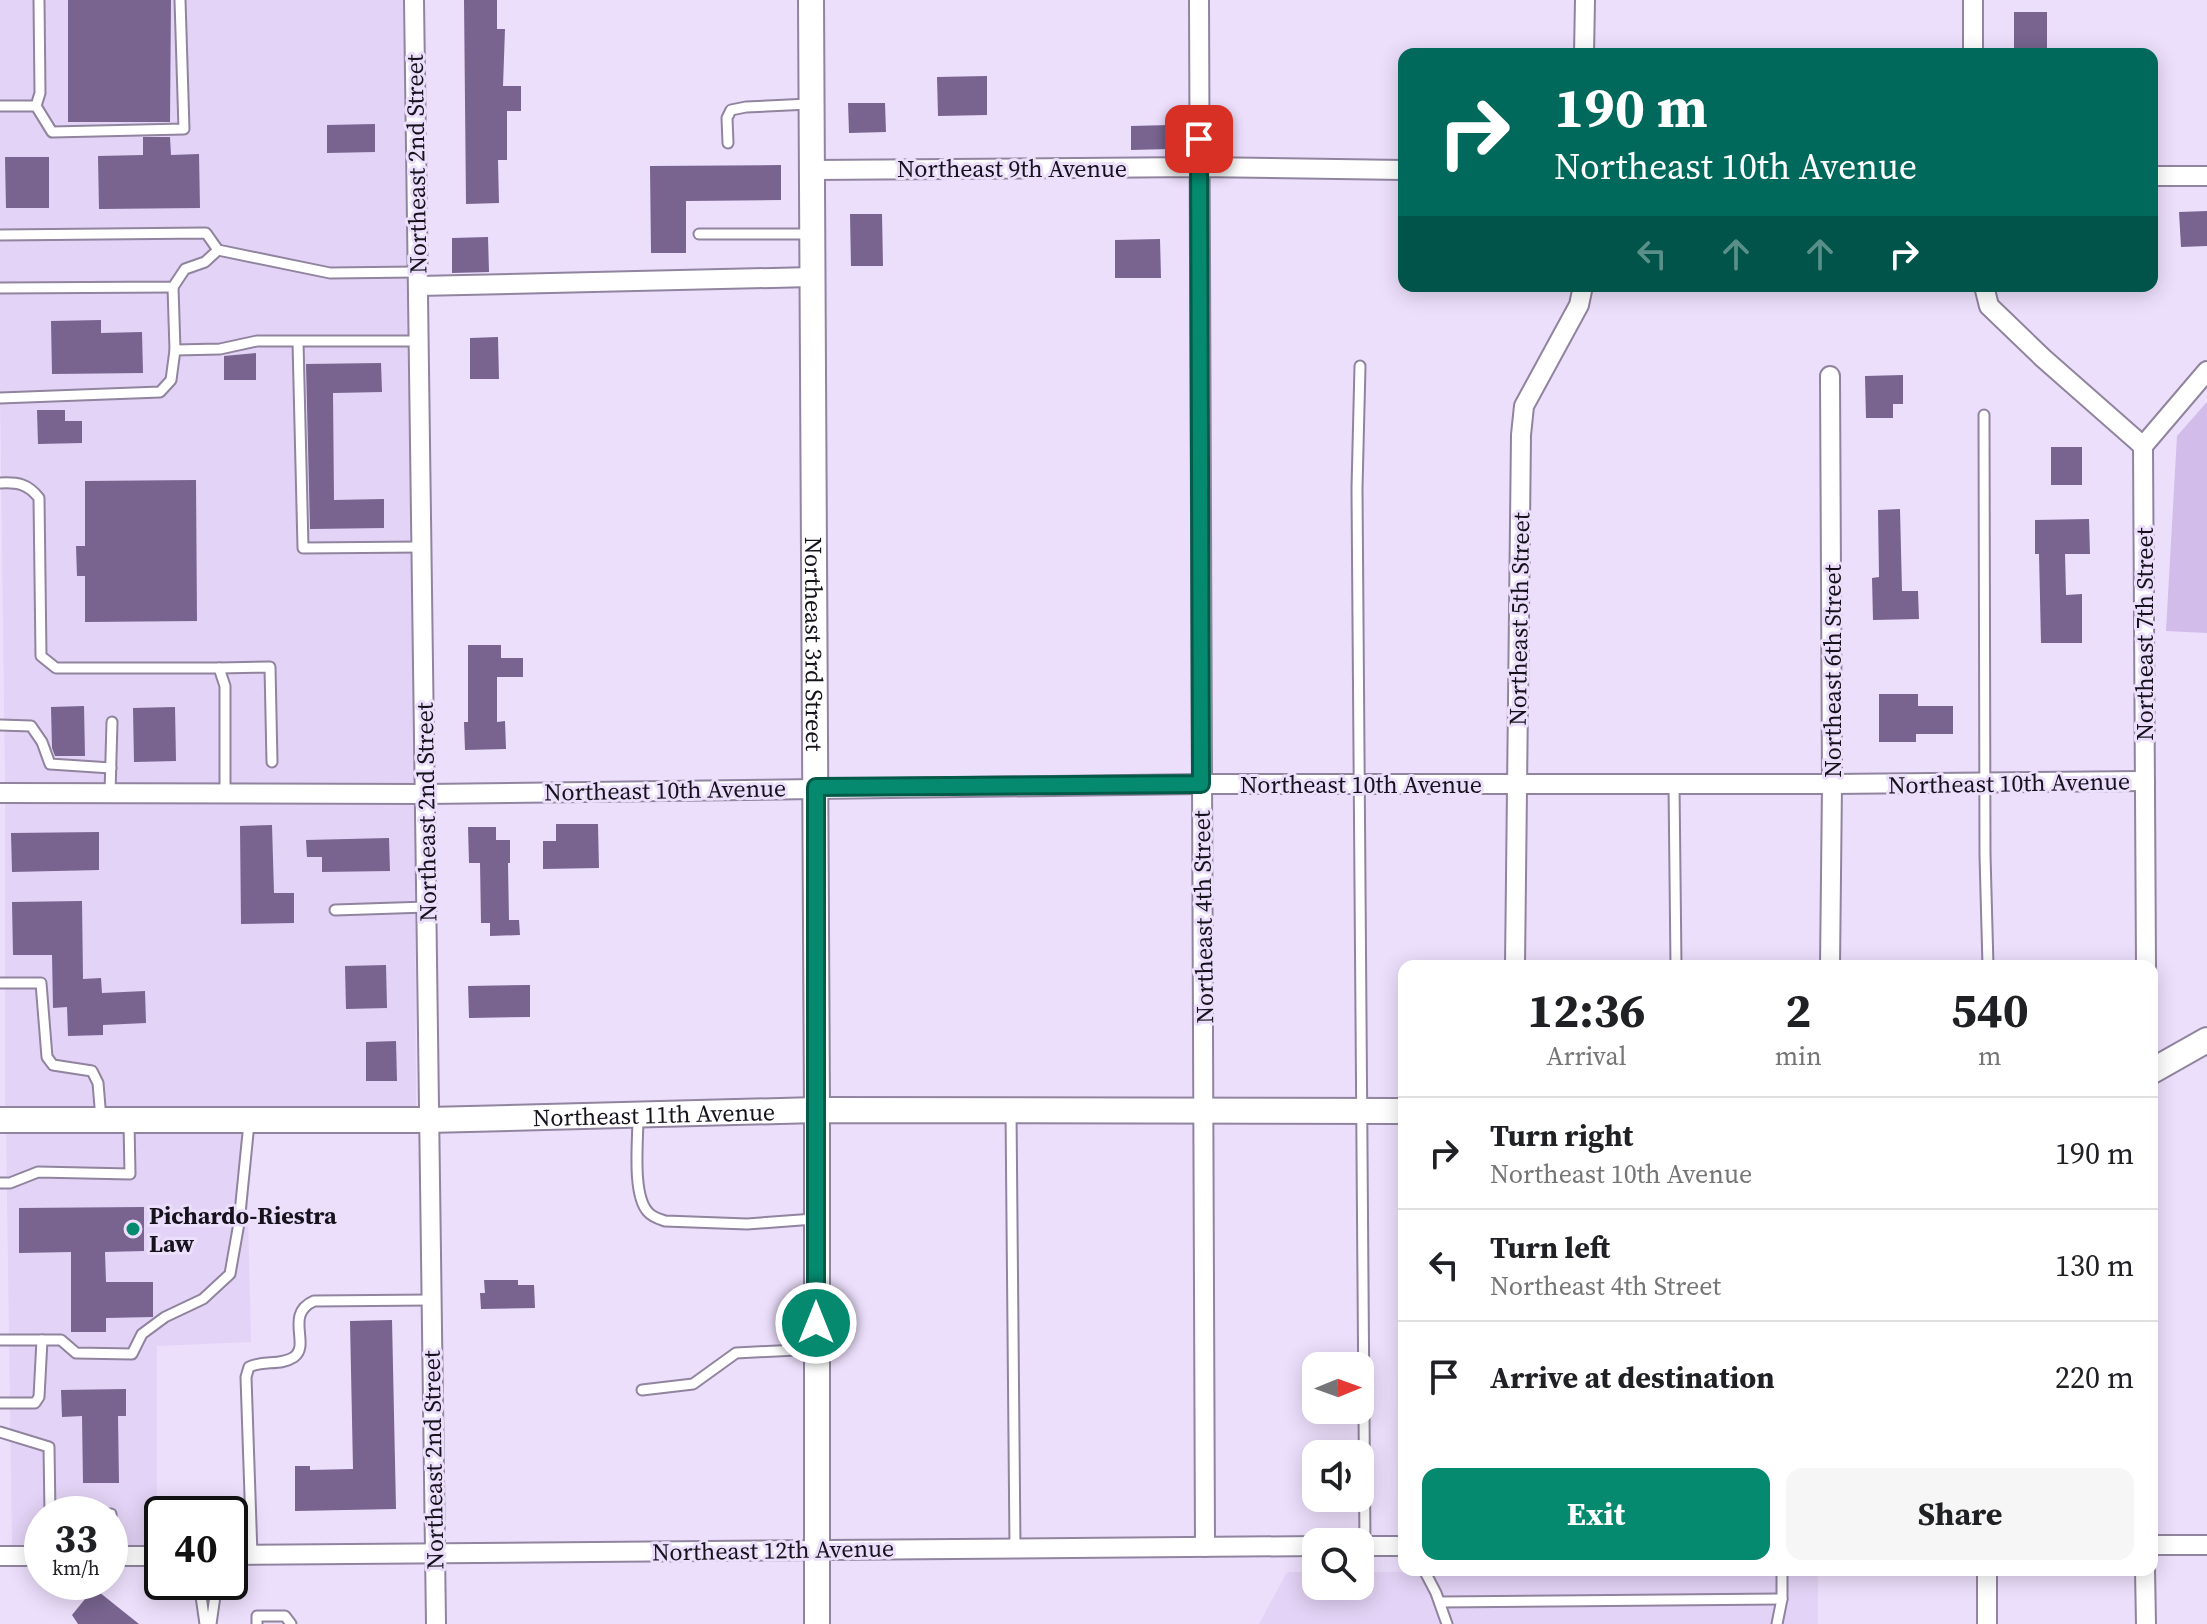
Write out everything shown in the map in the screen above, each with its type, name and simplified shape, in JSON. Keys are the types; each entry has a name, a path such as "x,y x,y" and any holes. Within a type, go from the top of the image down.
{"street":[{"name":"Northeast 2nd Street","path":"414,0 436,1624"},
{"name":"Northeast 3rd Street","path":"811,0 817,1624"},
{"name":"Northeast 4th Street","path":"1199,0 1205,1547"},
{"path":"1584,48 1585,0"},
{"path":"1973,0 1973,48"},
{"name":"Northeast 9th Avenue","path":"813,170 1199,167 1398,170"},
{"path":"2158,176 2207,176"},
{"path":"418,279 812,277"},
{"name":"Northeast 5th Street","path":"1515,960 1521,435 1524,406 1579,305 1582,292"},
{"path":"1986,292 1989,306 2143,446 2207,371"},
{"name":"Northeast 6th Street","path":"1830,376 1830,960"},
{"name":"Northeast 7th Street","path":"2143,446 2146,960"},
{"name":"Northeast 10th Avenue","path":"0,793 426,794 1201,784 1985,784 2145,781"},
{"path":"2158,1068 2207,1040"},
{"name":"Northeast 11th Avenue","path":"0,1120 428,1120 817,1110 1398,1111"},
{"path":"2158,1545 2207,1545"},
{"name":"Northeast 12th Avenue","path":"248,1555 1302,1546"},
{"path":"1374,1546 1398,1546"},
{"path":"0,1556 24,1556"},
{"path":"1987,1576 1987,1624"},
{"path":"2145,1576 2146,1624"}],"lane":[{"path":"39,0 40,93 36,106 52,132 184,129 180,0"},
{"path":"728,143 727,118 731,110 812,104"},
{"path":"0,106 36,106"},
{"path":"0,235 206,233 218,250 330,273 418,279"},
{"path":"699,234 813,234"},
{"path":"0,398 160,392 171,380 175,350 173,287 185,269 205,262 218,250"},
{"path":"0,288 173,287"},
{"path":"175,350 220,349 257,341 419,341"},
{"path":"298,342 303,548 422,547"},
{"path":"1360,366 1357,488 1363,1111 1362,1528"},
{"path":"1984,415 1988,960"},
{"path":"0,483 17,482 31,488 39,498 41,656 56,668 270,667 272,762"},
{"path":"219,668 225,686 225,793"},
{"path":"110,793 112,722"},
{"path":"0,725 31,726 42,742 50,764 111,768"},
{"path":"1674,784 1676,960"},
{"path":"335,910 427,907"},
{"path":"0,983 41,983 47,1057 53,1065 92,1071 98,1083 101,1119"},
{"path":"1011,1111 1015,1548"},
{"path":"637,1114 638,1188 644,1207 654,1217 665,1221 709,1224 817,1219"},
{"path":"0,1183 10,1183 38,1172 130,1174 129,1120"},
{"path":"0,1340 61,1340 76,1353 132,1354 142,1334 165,1317 203,1299 230,1274 250,1120"},
{"path":"252,1555 246,1377 249,1367 296,1356 299,1351 299,1314 314,1301 431,1300"},
{"path":"0,1403 35,1403 39,1397 42,1340"},
{"path":"642,1390 693,1384 736,1353 816,1349"},
{"path":"0,1432 49,1447 50,1496"},
{"path":"1427,1576 1447,1624"},
{"path":"1777,1624 1782,1576"},
{"path":"1440,1602 1782,1599"},
{"path":"203,1600 208,1624"},
{"path":"208,1624 213,1600"},
{"path":"257,1624 257,1616 285,1616 291,1624"}],"shaded area":[{"path":"0,0 403,0 415,784 5,784 0,385"},
{"path":"2207,402 2207,633 2166,631 2177,436"},
{"path":"5,803 415,804 416,1110 5,1110"},
{"path":"6,1129 246,1129 251,1342 157,1346 157,1496 144,1496 144,1546 128,1546 128,1496 24,1496 24,1547 12,1547"},
{"path":"1287,1572 1302,1572 1302,1600 1374,1600 1374,1572 1398,1572 1398,1576 1818,1576 1818,1624 1259,1624"}],"building":[{"path":"68,0 171,0 170,122 68,122"},
{"path":"464,0 497,0 497,29 505,29 503,86 521,86 521,111 507,111 507,160 498,160 499,203 466,204"},
{"path":"2014,12 2047,12 2047,48 2014,48"},
{"path":"987,76 987,115 938,116 937,77"},
{"path":"848,103 885,103 886,132 849,133"},
{"path":"375,124 375,152 327,153 327,125"},
{"path":"1170,125 1170,149 1131,150 1131,126"},
{"path":"143,137 170,137 171,155 199,154 200,208 99,209 98,156 143,155"},
{"path":"5,157 49,157 49,208 6,208"},
{"path":"781,165 781,200 686,201 686,253 651,253 650,166"},
{"path":"2207,211 2207,246 2181,247 2179,212"},
{"path":"850,214 882,214 883,266 851,266"},
{"path":"488,237 489,272 452,273 452,238"},
{"path":"1160,239 1161,278 1115,278 1115,240"},
{"path":"101,320 101,333 142,332 143,373 52,374 51,321"},
{"path":"498,337 499,379 470,379 470,338"},
{"path":"256,353 256,380 224,380 224,356"},
{"path":"381,363 382,392 333,393 334,500 384,499 384,528 310,529 306,364"},
{"path":"1903,375 1903,404 1893,404 1893,418 1866,418 1865,376"},
{"path":"37,410 65,410 65,421 82,421 82,443 38,444"},
{"path":"2051,447 2082,447 2082,485 2051,485"},
{"path":"196,480 197,621 85,622 85,576 77,576 76,546 85,546 85,481"},
{"path":"1900,509 1902,591 1918,591 1919,619 1873,620 1872,578 1879,577 1878,510"},
{"path":"2089,519 2090,554 2065,554 2066,595 2082,594 2082,643 2041,643 2035,520"},
{"path":"468,645 501,645 501,658 523,658 523,677 497,677 497,722 505,721 506,749 465,750"},
{"path":"1879,694 1918,694 1918,706 1953,706 1953,734 1916,734 1916,742 1879,742"},
{"path":"84,706 85,756 55,756 51,707"},
{"path":"175,707 176,761 134,762 133,708"},
{"path":"556,824 598,824 599,868 543,869 543,841 556,841"},
{"path":"272,825 274,893 294,893 294,923 241,924 240,826"},
{"path":"468,827 496,827 496,840 510,840 509,920 519,920 520,935 490,936 490,923 481,923 480,863 469,863"},
{"path":"99,832 99,870 12,872 11,833"},
{"path":"389,838 390,871 322,872 322,857 307,857 306,840"},
{"path":"82,901 83,979 101,978 102,993 145,991 146,1023 103,1025 103,1035 68,1036 67,1007 53,1008 52,955 13,955 12,902"},
{"path":"386,965 387,1008 346,1009 345,966"},
{"path":"530,985 530,1017 469,1018 468,986"},
{"path":"396,1041 397,1081 366,1081 366,1042"},
{"path":"144,1207 144,1251 105,1252 106,1282 153,1282 153,1317 106,1318 106,1332 71,1332 71,1252 19,1253 19,1208"},
{"path":"484,1280 518,1280 518,1285 534,1285 535,1308 481,1309 480,1293 485,1293"},
{"path":"392,1320 396,1509 295,1511 295,1466 310,1466 310,1470 353,1469 350,1321"},
{"path":"126,1389 126,1416 118,1416 119,1483 83,1483 82,1416 62,1417 61,1390"},
{"path":"84,1600 109,1600 139,1624 78,1624 72,1615"}],"place":[{"name":"Pichardo-Riestra Law","path":"133,1229"}],"route":[{"path":"816,1323 816,787 1201,784 1199,139"}]}
